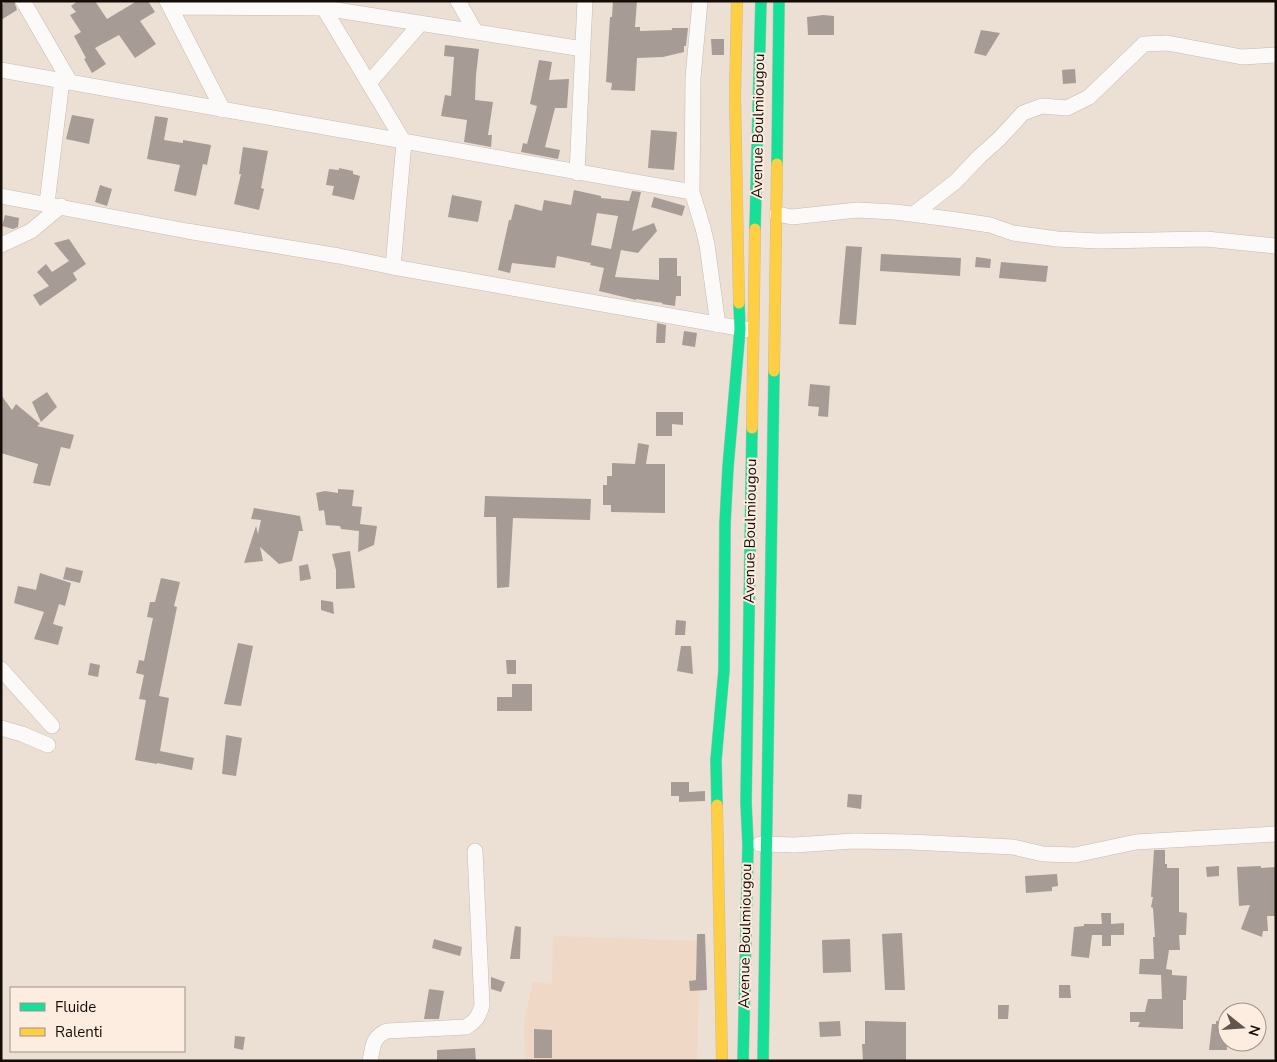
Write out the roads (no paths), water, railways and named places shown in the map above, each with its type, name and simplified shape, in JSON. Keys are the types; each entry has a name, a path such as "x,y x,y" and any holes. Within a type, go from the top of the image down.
{"main road":[{"path":"722,1061 716,760 724,670 725,523 728,467 746,330 735,95 737,1"},
{"name":"Avenue Boulmiougou","path":"743,1061 748,845 746,802 746,330 761,1"},
{"name":"Avenue Boulmiougou","path":"763,1061 765,844 777,214 778,1"}],"street":[{"path":"1,245 31,231 54,205 66,81 23,1"},
{"path":"458,1 475,31"},
{"path":"577,173 585,1"},
{"path":"700,1 693,78 692,192 704,228 718,325"},
{"path":"223,110 169,4 322,5 583,49"},
{"path":"322,5 404,142 393,267"},
{"path":"369,83 421,23"},
{"path":"916,213 955,182 1023,113 1042,106 1066,108 1089,97 1144,44 1167,43 1242,57 1276,55"},
{"path":"1,70 692,192"},
{"path":"1,196 187,231 338,256 746,330"},
{"path":"777,214 792,217 857,210 916,213 928,217 950,218 990,225 1013,234 1057,239 1099,241 1206,239 1276,246"},
{"path":"1,669 52,726"},
{"path":"1,728 22,734 48,745"},
{"path":"748,845 795,845 853,841 910,842 1013,847 1043,854 1075,855 1136,842 1276,834"},
{"path":"370,1061 374,1042 379,1034 387,1031 466,1027 475,1022 480,1014 482,1005 475,851"}]}
